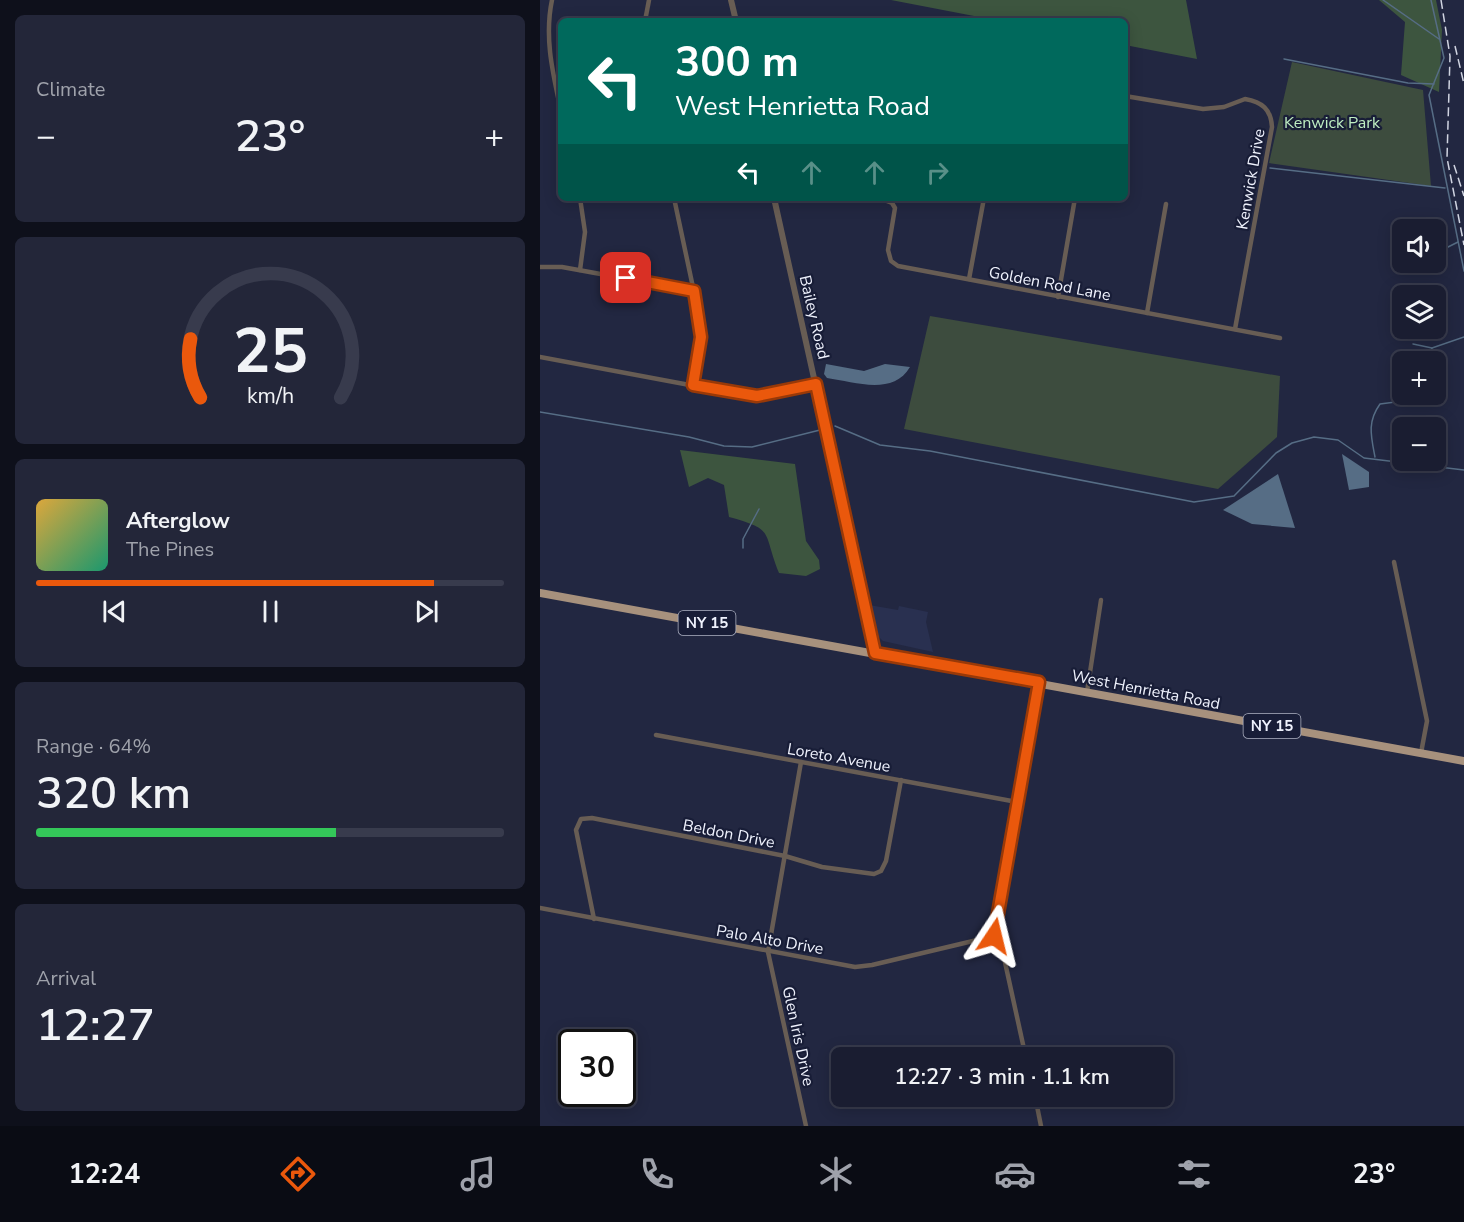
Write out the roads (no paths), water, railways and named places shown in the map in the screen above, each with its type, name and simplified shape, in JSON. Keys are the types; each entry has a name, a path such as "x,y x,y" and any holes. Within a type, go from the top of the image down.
{"main road":[{"name":"West Henrietta Road","path":"540,593 1464,761"}],"street":[{"path":"552,0 548,21 549,51 558,96"},
{"path":"646,18 649,0"},
{"path":"731,0 735,18"},
{"name":"Kenwick Drive","path":"1128,96 1203,109 1224,107 1245,99 1263,105 1270,114 1272,127 1235,329"},
{"path":"580,201 585,232 580,270"},
{"path":"675,201 694,291 701,337 693,385"},
{"name":"Bailey Road","path":"775,201 875,653"},
{"name":"Golden Rod Lane","path":"887,201 892,203 895,208 888,247 891,261 903,267 1280,338"},
{"path":"969,279 983,201"},
{"path":"1058,297 1074,201"},
{"path":"1147,313 1166,204"},
{"path":"540,267 580,270 694,291"},
{"path":"540,357 757,396 816,384"},
{"path":"1394,562 1426,721 1421,753"},
{"path":"1087,692 1101,600"},
{"path":"1024,1047 1001,944 994,936 1039,682"},
{"name":"Loreto Avenue","path":"656,735 1017,802"},
{"path":"768,952 801,762"},
{"name":"Beldon Drive","path":"594,919 576,830 581,819 592,818 785,856 863,874 878,873 886,861 901,780"},
{"name":"Palo Alto Drive","path":"540,908 768,952 863,967 994,936"},
{"name":"Glen Iris Drive","path":"768,952 806,1126"},
{"path":"1037,1107 1041,1126"}],"waterway":[{"path":"1383,0 1439,39"},
{"path":"1431,0 1444,58 1429,95 1464,271"},
{"path":"1284,59 1408,83 1434,84"},
{"path":"1270,168 1445,188"},
{"path":"1446,248 1458,242"},
{"path":"1430,351 1432,348 1464,337"},
{"path":"1413,344 1432,348"},
{"path":"1375,457 1371,429 1373,417 1380,404 1392,402"},
{"path":"540,412 689,437 724,446 752,447 820,430"},
{"path":"835,426 880,445 930,451 1194,502 1234,496 1276,453 1292,443 1314,437 1338,440 1364,458 1464,470"},
{"path":"743,548 743,539 759,509"}],"railway":[{"path":"1441,0 1450,56 1447,158 1464,245"},
{"path":"1455,46 1464,84"},
{"path":"1454,165 1464,196"}],"park label":[{"name":"Kenwick Park","path":"1332,122"}]}
